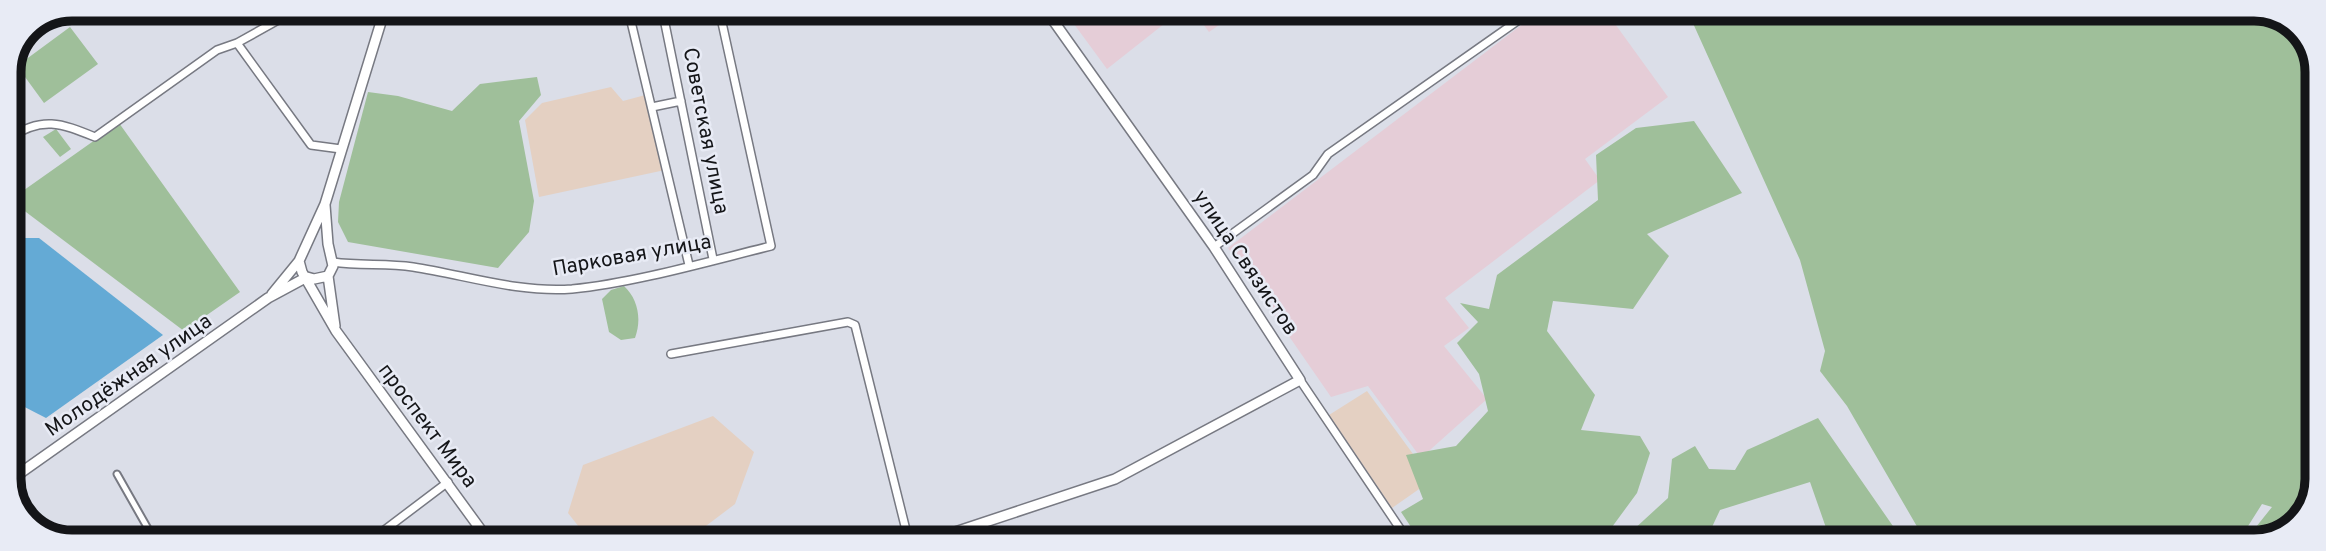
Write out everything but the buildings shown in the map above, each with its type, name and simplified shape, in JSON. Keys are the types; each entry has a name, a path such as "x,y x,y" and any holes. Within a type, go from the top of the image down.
{"street":[{"path":"21,130 51,123 63,124 95,137 217,50 237,43 276,21"},
{"path":"325,204 329,250 333,262 328,276 314,279 307,277 299,261 325,204 381,21"},
{"path":"631,21 689,265"},
{"name":"Советская улица","path":"664,21 713,259"},
{"name":"Парковая улица","path":"333,262 360,266 390,264 534,289 572,289 771,246 722,21"},
{"name":"улица Связистов","path":"1054,21 1214,247 1401,530"},
{"path":"1214,247 1313,175 1328,155 1517,21"},
{"path":"237,43 311,145 341,149"},
{"path":"652,107 681,101"},
{"path":"307,248 316,245 329,250"},
{"name":"Молодёжная улица","path":"268,298 299,261"},
{"name":"проспект Мира","path":"328,276 336,331"},
{"name":"Молодёжная улица","path":"21,473 268,298 307,277"},
{"name":"проспект Мира","path":"307,277 336,331 481,530"},
{"path":"671,354 848,322 855,325 905,530"},
{"path":"961,530 1115,479 1300,380"},
{"path":"117,474 149,530"},
{"path":"385,530 448,482"}],"shaded area":[{"path":"1072,21 1168,21 1107,69"},
{"path":"1201,21 1225,21 1209,32"},
{"path":"1527,21 1613,21 1668,97 1585,159 1600,180 1445,298 1469,328 1444,346 1487,399 1421,458 1368,386 1331,397 1228,248"},
{"path":"611,87 623,101 649,94 665,170 539,197 525,120 542,103"},
{"path":"1367,391 1432,480 1392,508 1329,415"},
{"path":"713,416 754,452 735,504 701,530 581,530 568,513 583,465"}],"green space":[{"path":"1692,21 2254,21 2280,28 2298,46 2305,69 2305,479 2301,499 2288,517 2261,530 2254,530 2272,507 2262,504 2246,530 1919,530 1847,406 1820,371 1825,351 1800,260"},
{"path":"70,27 98,64 44,103 21,72 22,62"},
{"path":"537,77 541,95 519,121 534,201 529,232 498,268 348,242 338,222 339,202 368,92 398,96 452,111 480,84"},
{"path":"1694,121 1742,193 1647,234 1669,256 1633,309 1553,301 1547,331 1595,395 1581,430 1640,436 1650,453 1637,493 1610,530 1413,530 1401,512 1423,499 1406,455 1456,446 1488,411 1479,374 1457,343 1478,322 1460,303 1489,309 1497,275 1598,200 1596,155 1636,128"},
{"path":"119,123 240,292 184,331 21,208 21,192"},
{"path":"56,129 71,149 60,157 43,137"},
{"path":"624,286 633,297 638,324 635,338 621,340 609,332 602,299 611,290"},
{"path":"1818,418 1896,530 1827,530 1810,482 1720,510 1711,530 1633,530 1668,498 1672,459 1695,446 1709,469 1735,470 1747,450"}],"water":[{"path":"39,238 163,335 46,418 21,405 21,240"}]}
